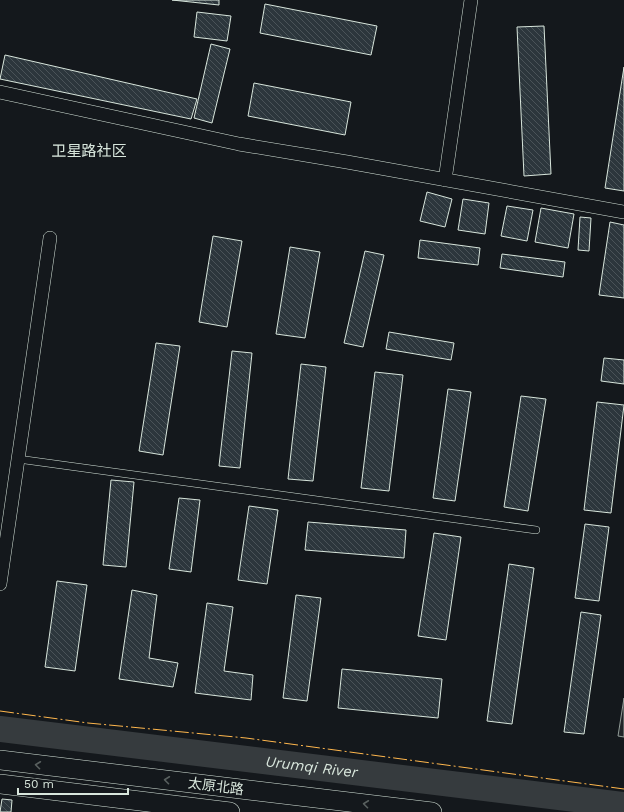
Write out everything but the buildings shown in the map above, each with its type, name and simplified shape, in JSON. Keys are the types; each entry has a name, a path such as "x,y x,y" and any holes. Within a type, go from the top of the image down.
{"main road":[{"name":"太原北路","path":"0,760 432,812"},
{"path":"0,784 230,812"}],"street":[{"path":"445,180 471,0"},
{"path":"0,92 239,144 624,212"},
{"path":"0,584 50,238"}],"lane":[{"path":"18,459 536,530"}],"shaded area":[{"path":"624,698 624,737 618,736"}],"waterway":[{"name":"Urumqi River","path":"0,729 624,805"}],"power":[{"path":"0,711 88,723 246,738 624,789"}],"district":[{"name":"卫星路社区","path":"89,151"}]}
